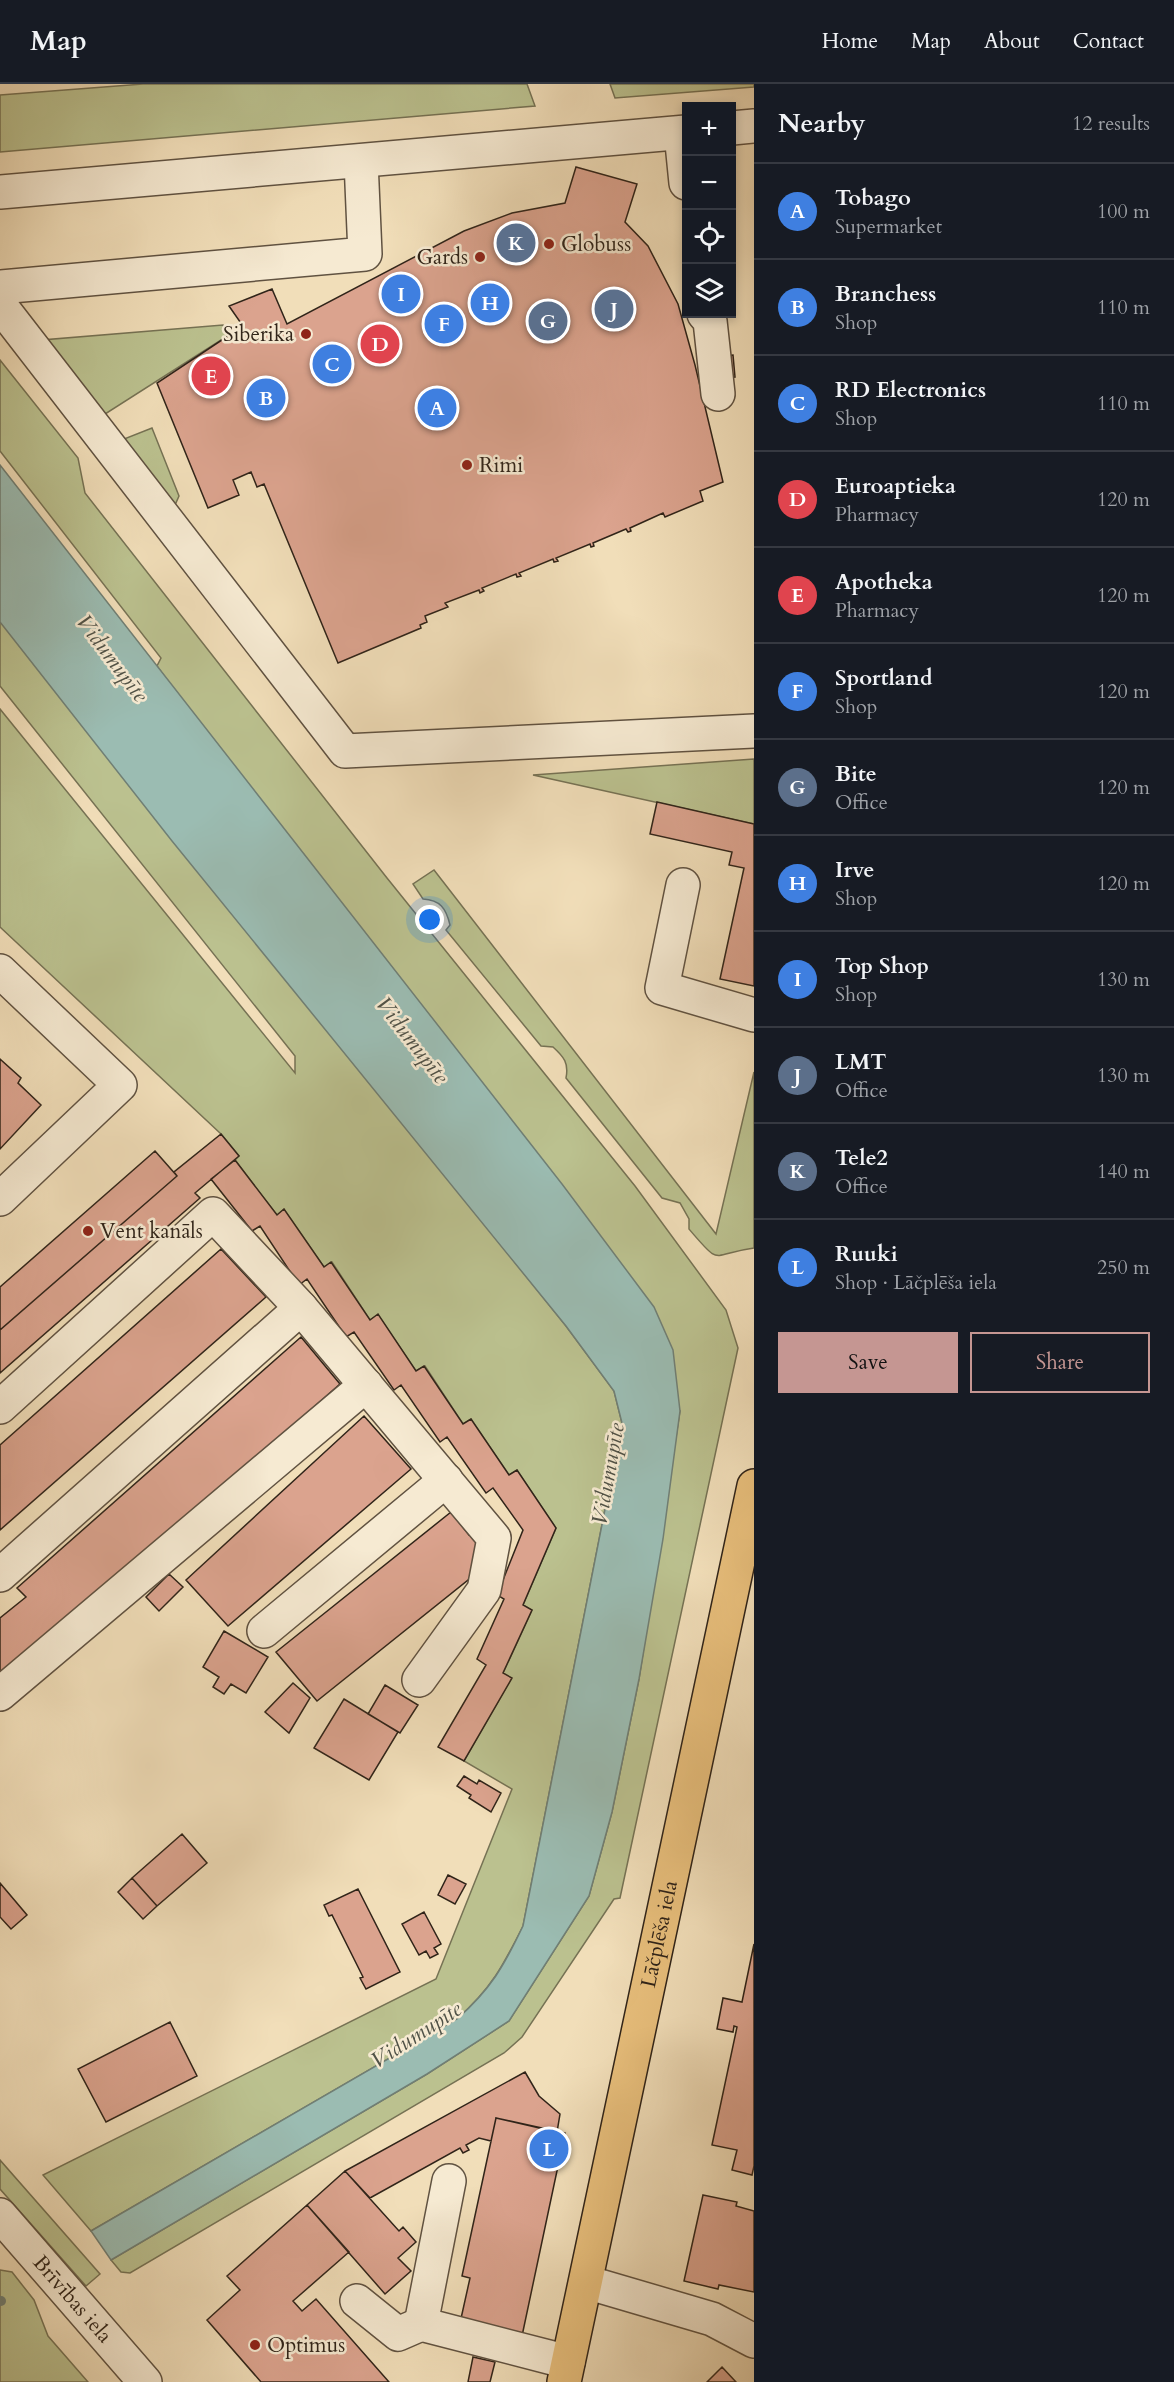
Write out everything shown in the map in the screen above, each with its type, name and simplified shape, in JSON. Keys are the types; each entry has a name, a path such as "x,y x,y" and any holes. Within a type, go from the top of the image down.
{"main road":[{"name":"Lāčplēša iela","path":"566,2372 754,1486"}],"street":[{"path":"736,128 754,126"},
{"path":"0,192 682,133"},
{"path":"0,287 365,254 361,161"},
{"path":"0,305 345,752 754,731"},
{"path":"707,318 710,321 718,394"},
{"path":"683,885 662,988 754,1015"},
{"path":"0,971 120,1085 1,1197"},
{"path":"0,1407 213,1214 301,1308 494,1538 483,1590 419,1680"},
{"path":"0,1575 301,1308"},
{"path":"0,1694 366,1385"},
{"path":"264,1631 446,1480"},
{"path":"421,2324 449,2181"},
{"name":"Brīvības iela","path":"2,2221 145,2382"},
{"path":"586,2282 712,2319 754,2341"},
{"path":"357,2301 398,2334 421,2324 566,2372"}],"green space":[{"path":"143,84 527,84 535,106 0,152 0,95"},
{"path":"610,84 754,84 754,87 615,98"},
{"path":"223,325 229,335 102,416 42,340"},
{"path":"0,360 78,458 85,493 387,878 635,1186 726,1310 738,1348 620,1898 614,1899 522,2037 504,2053 130,2273 121,2272 111,2260 427,2074 509,2021 589,1896 612,1812 639,1679 680,1411 157,666 161,658 0,451"},
{"path":"152,428 179,496 175,505 124,439"},
{"path":"0,618 566,1326 614,1391 622,1423 523,1926 488,1987 457,2019 91,2231 43,2175 436,1979 512,1789 464,1761 511,1679 503,1673 532,1610 523,1605 556,1528 517,1470 509,1475 471,1419 463,1424 425,1366 416,1371 378,1315 370,1320 332,1262 324,1267 284,1209 277,1215 235,1160 239,1156 221,1134 0,927 0,709 295,1073 295,1056 0,686"},
{"path":"754,759 754,824 533,775"},
{"path":"434,870 716,1234 754,1072 754,1248 723,1255 712,1254 689,1229 689,1219 680,1203 662,1198 566,1078 567,1068 563,1057 553,1047 541,1046 446,930 450,925 441,906 434,901 423,899 413,884"},
{"path":"0,2160 100,2274 86,2286 0,2189"},
{"path":"0,2270 12,2272 34,2300 48,2336 88,2382 0,2382"}],"water":[{"name":"Vidumupīte","path":"0,465 562,1184 654,1307 673,1350 680,1411 663,1539 639,1679 612,1812 589,1896 509,2021 427,2074 111,2260 91,2231 457,2019 488,1987 503,1965 523,1926 622,1423 614,1391 566,1326 172,841 0,622"}],"building":[{"path":"576,167 637,184 625,222 648,246 678,304 723,482 700,491 703,501 665,517 663,513 630,528 631,531 628,532 626,529 593,543 594,546 591,547 590,544 556,558 558,561 554,562 553,559 519,573 521,576 517,577 516,574 482,588 484,591 480,593 479,590 445,603 448,607 425,616 427,622 420,625 421,628 338,663 264,484 257,487 251,472 233,480 239,495 208,508 157,383 243,326 229,306 272,289 287,324 464,231 512,213 565,203"},
{"path":"733,355 735,377 722,378 720,356"},
{"path":"657,802 754,824 754,986 720,979 744,868 729,865 732,852 650,834"},
{"path":"0,1059 21,1078 18,1083 41,1105 0,1149"},
{"path":"221,1134 239,1156 195,1193 200,1198 0,1373 0,1330 177,1176 174,1172"},
{"name":"Vent kanāls","path":"155,1151 177,1176 0,1330 0,1287"},
{"path":"235,1160 277,1215 284,1209 324,1267 331,1262 370,1320 378,1314 416,1371 424,1366 463,1424 471,1419 509,1475 517,1470 556,1528 523,1605 532,1610 503,1673 512,1678 464,1761 438,1747 486,1665 477,1659 504,1599 497,1595 523,1530 493,1488 486,1493 447,1437 440,1442 401,1385 394,1390 354,1332 346,1337 307,1279 299,1285 260,1226 252,1231 211,1179"},
{"path":"221,1249 266,1297 0,1530 0,1445"},
{"path":"301,1337 340,1384 58,1634 0,1680 0,1618 26,1597 17,1588"},
{"path":"364,1416 411,1469 228,1626 186,1580"},
{"path":"451,1512 469,1535 472,1533 482,1545 473,1576 317,1701 276,1652"},
{"path":"169,1574 183,1587 159,1611 146,1597"},
{"path":"224,1631 268,1657 246,1693 231,1684 224,1694 213,1687 219,1677 203,1667"},
{"path":"293,1683 310,1698 289,1733 265,1712"},
{"path":"385,1685 418,1705 400,1733 368,1714"},
{"path":"344,1699 398,1732 369,1780 314,1748"},
{"path":"464,1776 477,1784 479,1780 501,1793 491,1812 469,1798 471,1795 457,1786"},
{"path":"182,1834 207,1863 157,1906 132,1878"},
{"path":"448,1875 466,1884 455,1904 438,1895"},
{"path":"132,1878 157,1906 143,1919 118,1892"},
{"path":"0,1883 27,1915 11,1929 0,1917"},
{"path":"358,1889 400,1972 366,1989 360,1978 363,1977 332,1915 329,1916 324,1905"},
{"path":"424,1912 441,1944 434,1948 438,1954 430,1958 426,1951 419,1955 402,1924"},
{"path":"754,1944 754,2166 752,2175 732,2170 737,2150 712,2145 737,2027 734,2026 733,2032 717,2029 723,1998 742,2002"},
{"path":"170,2022 197,2076 106,2122 78,2069"},
{"path":"525,2072 539,2096 560,2114 557,2132 496,2118 491,2141 479,2138 466,2145 469,2150 463,2153 460,2148 370,2198 345,2171"},
{"path":"496,2118 565,2133 522,2336 460,2323 470,2278 462,2276"},
{"path":"345,2171 399,2231 403,2227 416,2242 398,2258 411,2271 385,2294 307,2205"},
{"path":"703,2195 737,2202 736,2206 754,2211 754,2292 719,2285 718,2289 684,2281"},
{"path":"307,2205 349,2252 293,2301 302,2311 316,2299 389,2382 261,2382 207,2320 240,2290 227,2276"},
{"path":"473,2357 495,2362 490,2382 468,2382"},
{"path":"722,2367 736,2382 707,2382"}],"place":[{"name":"Tele2","path":"516,243"},
{"name":"Globuss","path":"549,244"},
{"name":"Gards","path":"480,257"},
{"name":"Top Shop","path":"401,294"},
{"name":"Irve","path":"490,303"},
{"name":"LMT","path":"614,309"},
{"name":"Bite","path":"548,321"},
{"name":"Sportland","path":"444,324"},
{"name":"Siberika","path":"306,334"},
{"name":"Euroaptieka","path":"380,344"},
{"name":"RD Electronics","path":"332,364"},
{"name":"Apotheka","path":"211,376"},
{"name":"Branchess","path":"266,398"},
{"name":"Tobago","path":"437,408"},
{"name":"Rimi","path":"467,465"},
{"name":"Vent kanāls","path":"88,1231"},
{"name":"Ruuki","path":"549,2149"},
{"name":"Optimus","path":"255,2345"}]}
